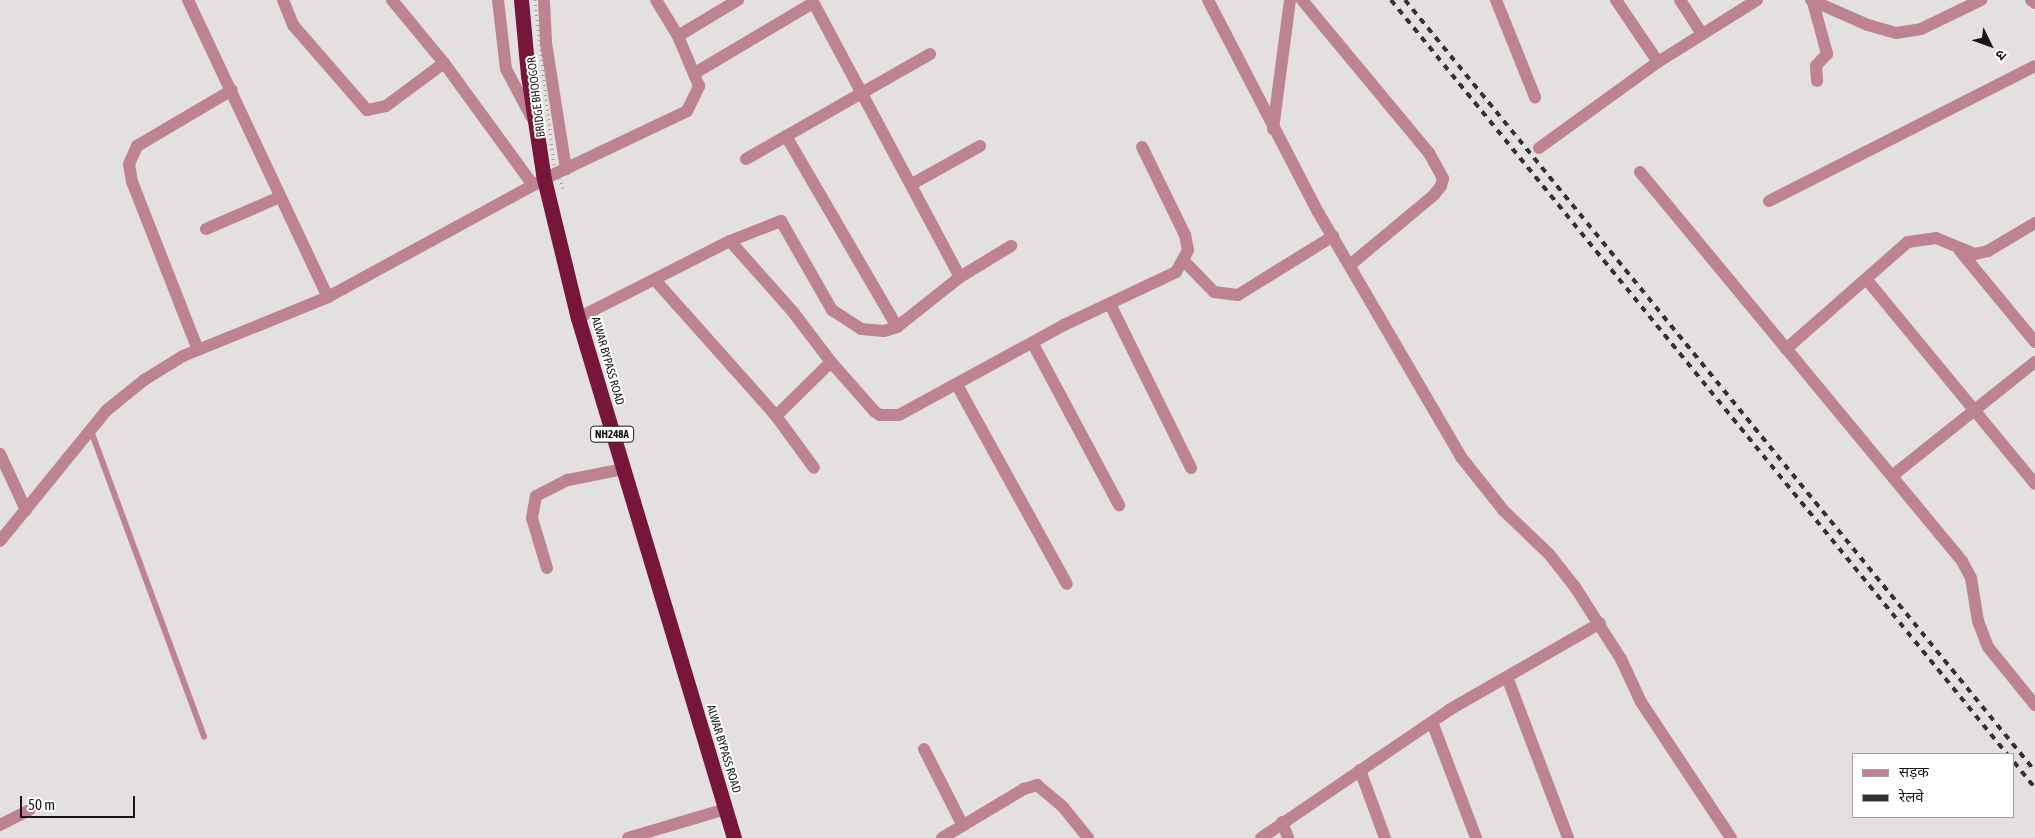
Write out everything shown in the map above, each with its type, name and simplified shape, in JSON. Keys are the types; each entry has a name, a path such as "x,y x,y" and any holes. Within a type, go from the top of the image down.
{"highway":[{"name":"ALWAR BYPASS ROAD","path":"520,0 535,123 539,182 622,469 734,838"}],"street":[{"path":"188,0 328,297"},
{"path":"283,0 293,25 367,110 386,106 444,63"},
{"path":"392,0 539,182"},
{"path":"498,0 506,69 535,123"},
{"path":"544,0 546,43 566,169"},
{"path":"0,541 107,410 144,380 198,350 328,297 539,182 687,111 699,86 678,36 656,0"},
{"path":"678,36 738,0"},
{"path":"1208,0 1273,129 1332,236 1412,378 1461,457 1504,511 1575,586 1600,623 1641,702 1731,838"},
{"path":"1273,129 1290,0"},
{"path":"1302,0 1429,153 1443,178 1441,186 1434,195 1350,265"},
{"path":"1496,0 1535,97"},
{"path":"1616,0 1658,62"},
{"path":"1680,0 1702,34"},
{"path":"1539,148 1658,62 1702,34 1743,4 1757,0"},
{"path":"1812,1 1896,33 1921,29 1981,0"},
{"path":"2031,0 2035,3"},
{"path":"695,73 812,1 859,94 912,184 960,277"},
{"path":"1812,1 1827,54 1816,66 1817,81"},
{"path":"746,159 930,54"},
{"path":"1768,201 2035,66"},
{"path":"198,350 132,182 129,164 137,146 232,90"},
{"path":"786,136 897,327"},
{"path":"912,184 980,146"},
{"path":"730,241 793,312 831,362 880,416 899,415 1110,304 1176,272 1184,261 1188,250 1185,235 1142,147"},
{"path":"1640,172 1962,561 1971,578 1978,621 1988,647 2035,705"},
{"path":"206,229 280,197"},
{"path":"578,318 730,241 782,220 832,310 861,328 872,332 897,327 960,277 1011,246"},
{"path":"1786,348 1867,280 1908,242 1936,238 1960,251 1975,254 1988,251 2035,223"},
{"path":"1184,261 1214,292 1238,295 1332,236"},
{"path":"1960,251 2035,342"},
{"path":"655,280 776,416 814,468"},
{"path":"1867,280 2035,484"},
{"path":"1110,304 1191,468"},
{"path":"1033,344 1119,505"},
{"path":"776,416 831,362"},
{"path":"1892,476 2035,362"},
{"path":"957,385 1067,584"},
{"path":"0,454 26,510"},
{"path":"547,568 532,518 536,496 568,480 622,469"},
{"path":"1260,838 1432,722 1600,623"},
{"path":"1507,677 1568,838"},
{"path":"1432,722 1476,838"},
{"path":"924,749 963,826"},
{"path":"1360,770 1385,838"},
{"path":"942,838 1024,789 1037,785 1063,807 1088,838"},
{"path":"628,838 725,809"},
{"path":"0,824 29,810"},
{"path":"1282,822 1288,838"}],"lane":[{"path":"91,431 204,737"}],"path":[{"name":"BRIDGE BHOOGOR","path":"534,0 554,164 564,191"}],"railway":[{"path":"1391,0 2006,753"},
{"path":"1405,0 2035,771"},
{"path":"2015,763 2035,788"}]}
